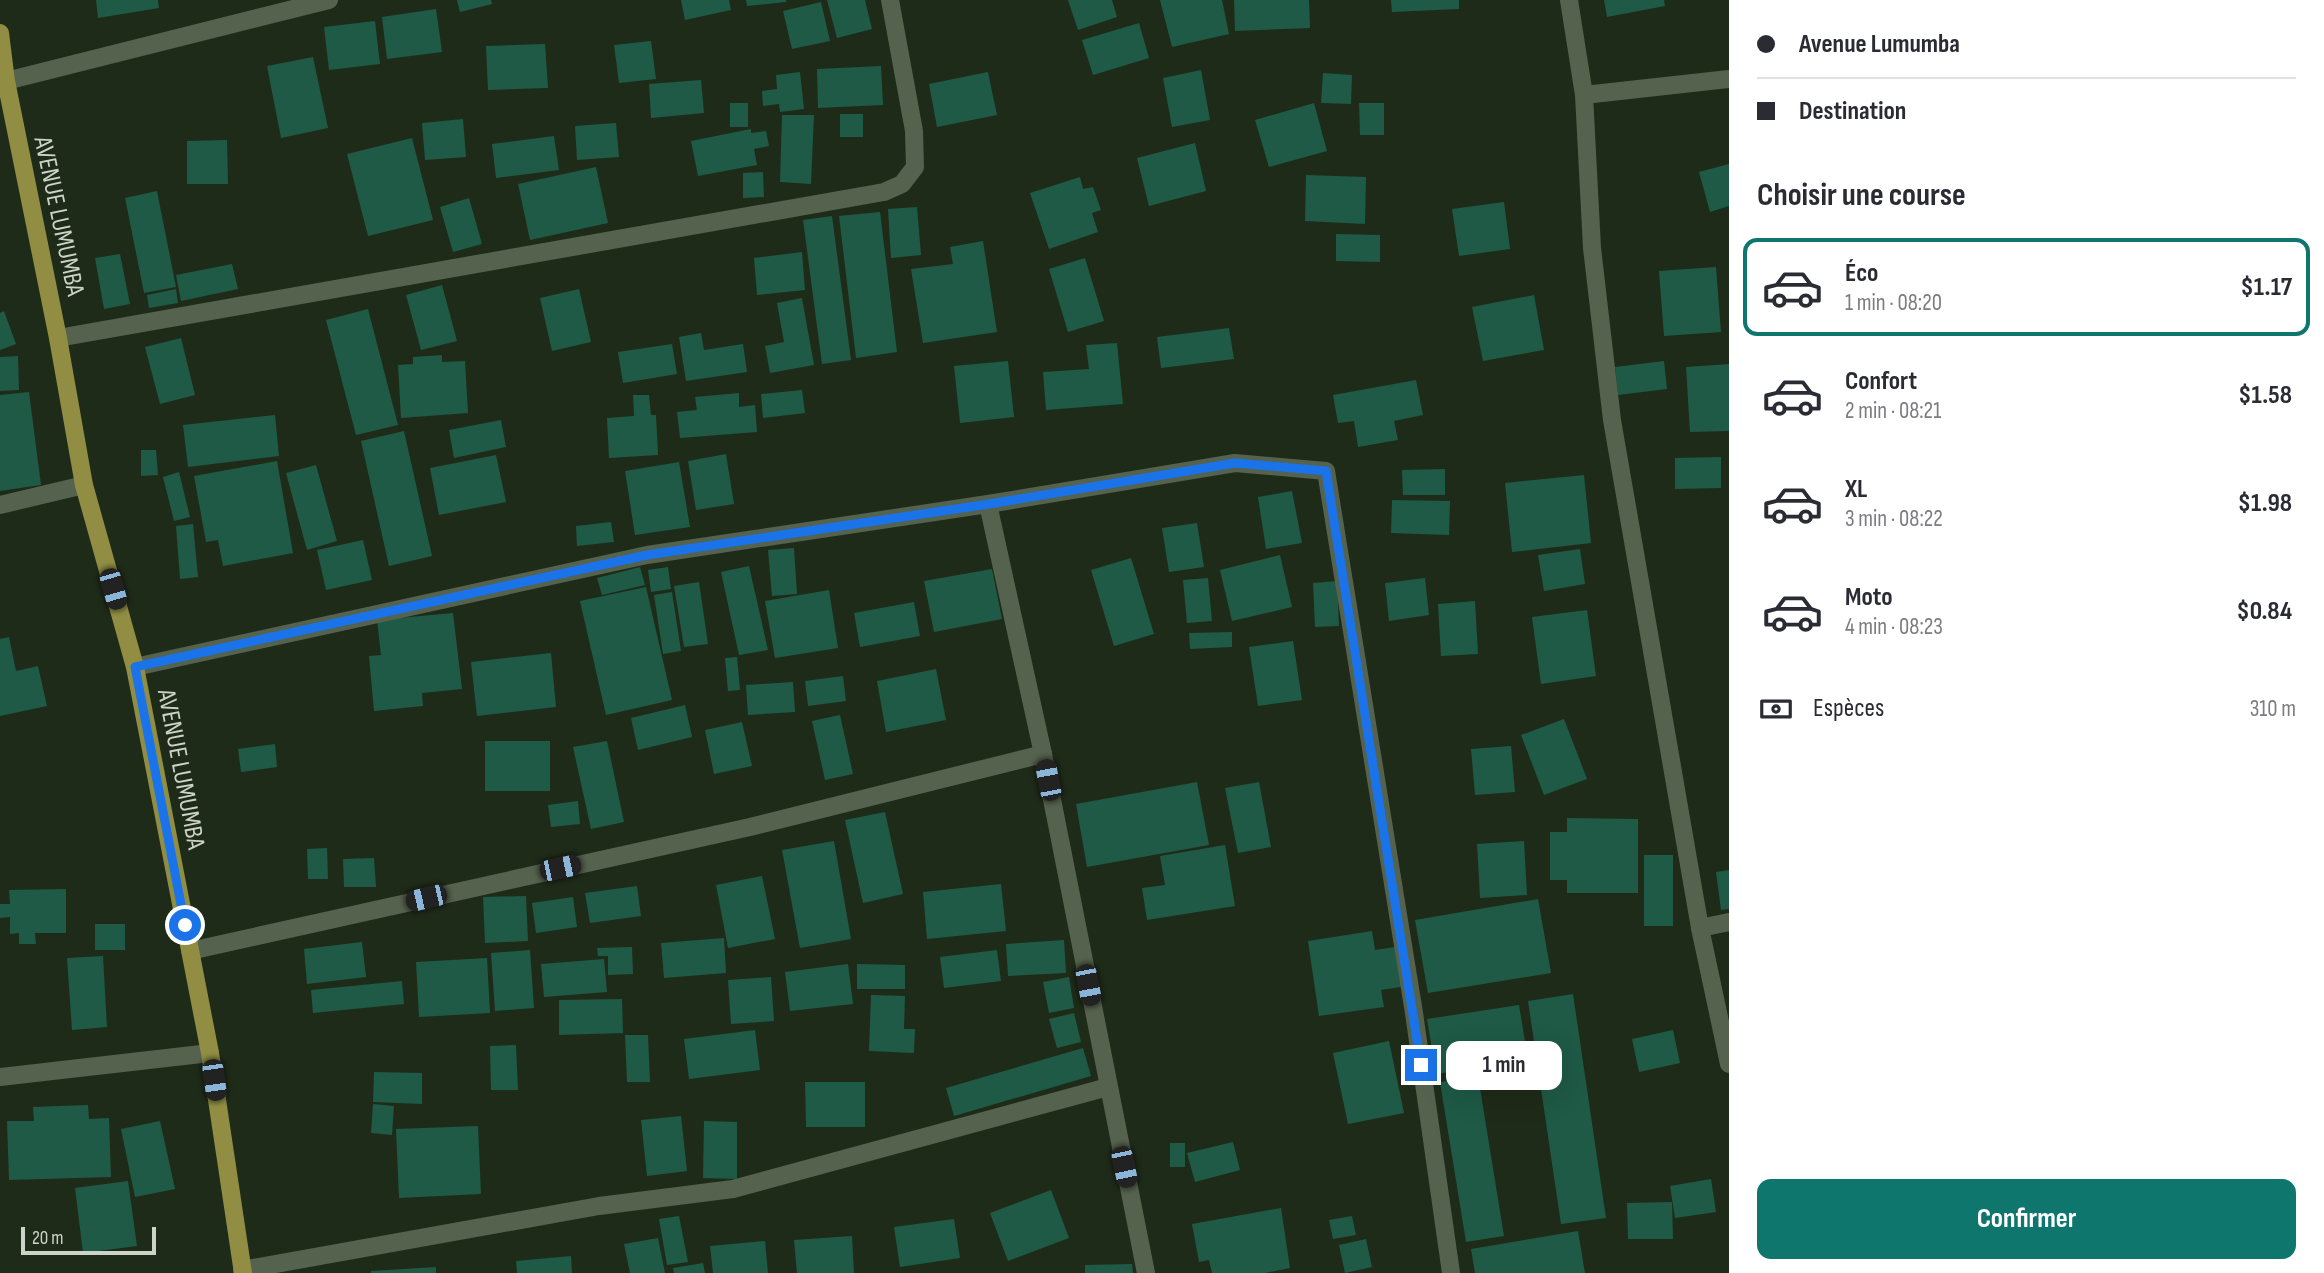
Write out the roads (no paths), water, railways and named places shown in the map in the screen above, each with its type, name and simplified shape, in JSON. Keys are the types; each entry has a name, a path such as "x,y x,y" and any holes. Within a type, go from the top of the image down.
{"main road":[{"name":"AVENUE LUMUMBA","path":"0,33 6,80 58,338 84,485 135,667 210,1053 242,1271"}],"street":[{"path":"6,80 329,0"},
{"path":"58,338 884,192 902,184 915,167 914,131 892,0"},
{"path":"1569,0 1584,95 1592,248 1612,420 1700,928 1729,1064"},
{"path":"1584,95 1729,79"},
{"path":"135,667 647,555 989,504 1235,463 1326,471 1412,999 1451,1273"},
{"path":"0,505 84,485"},
{"path":"989,504 1043,754 1146,1273"},
{"path":"190,951 750,827 1043,754"},
{"path":"1700,928 1729,922"},
{"path":"0,1077 210,1053"},
{"path":"242,1271 599,1206 733,1189 1108,1087"}]}
